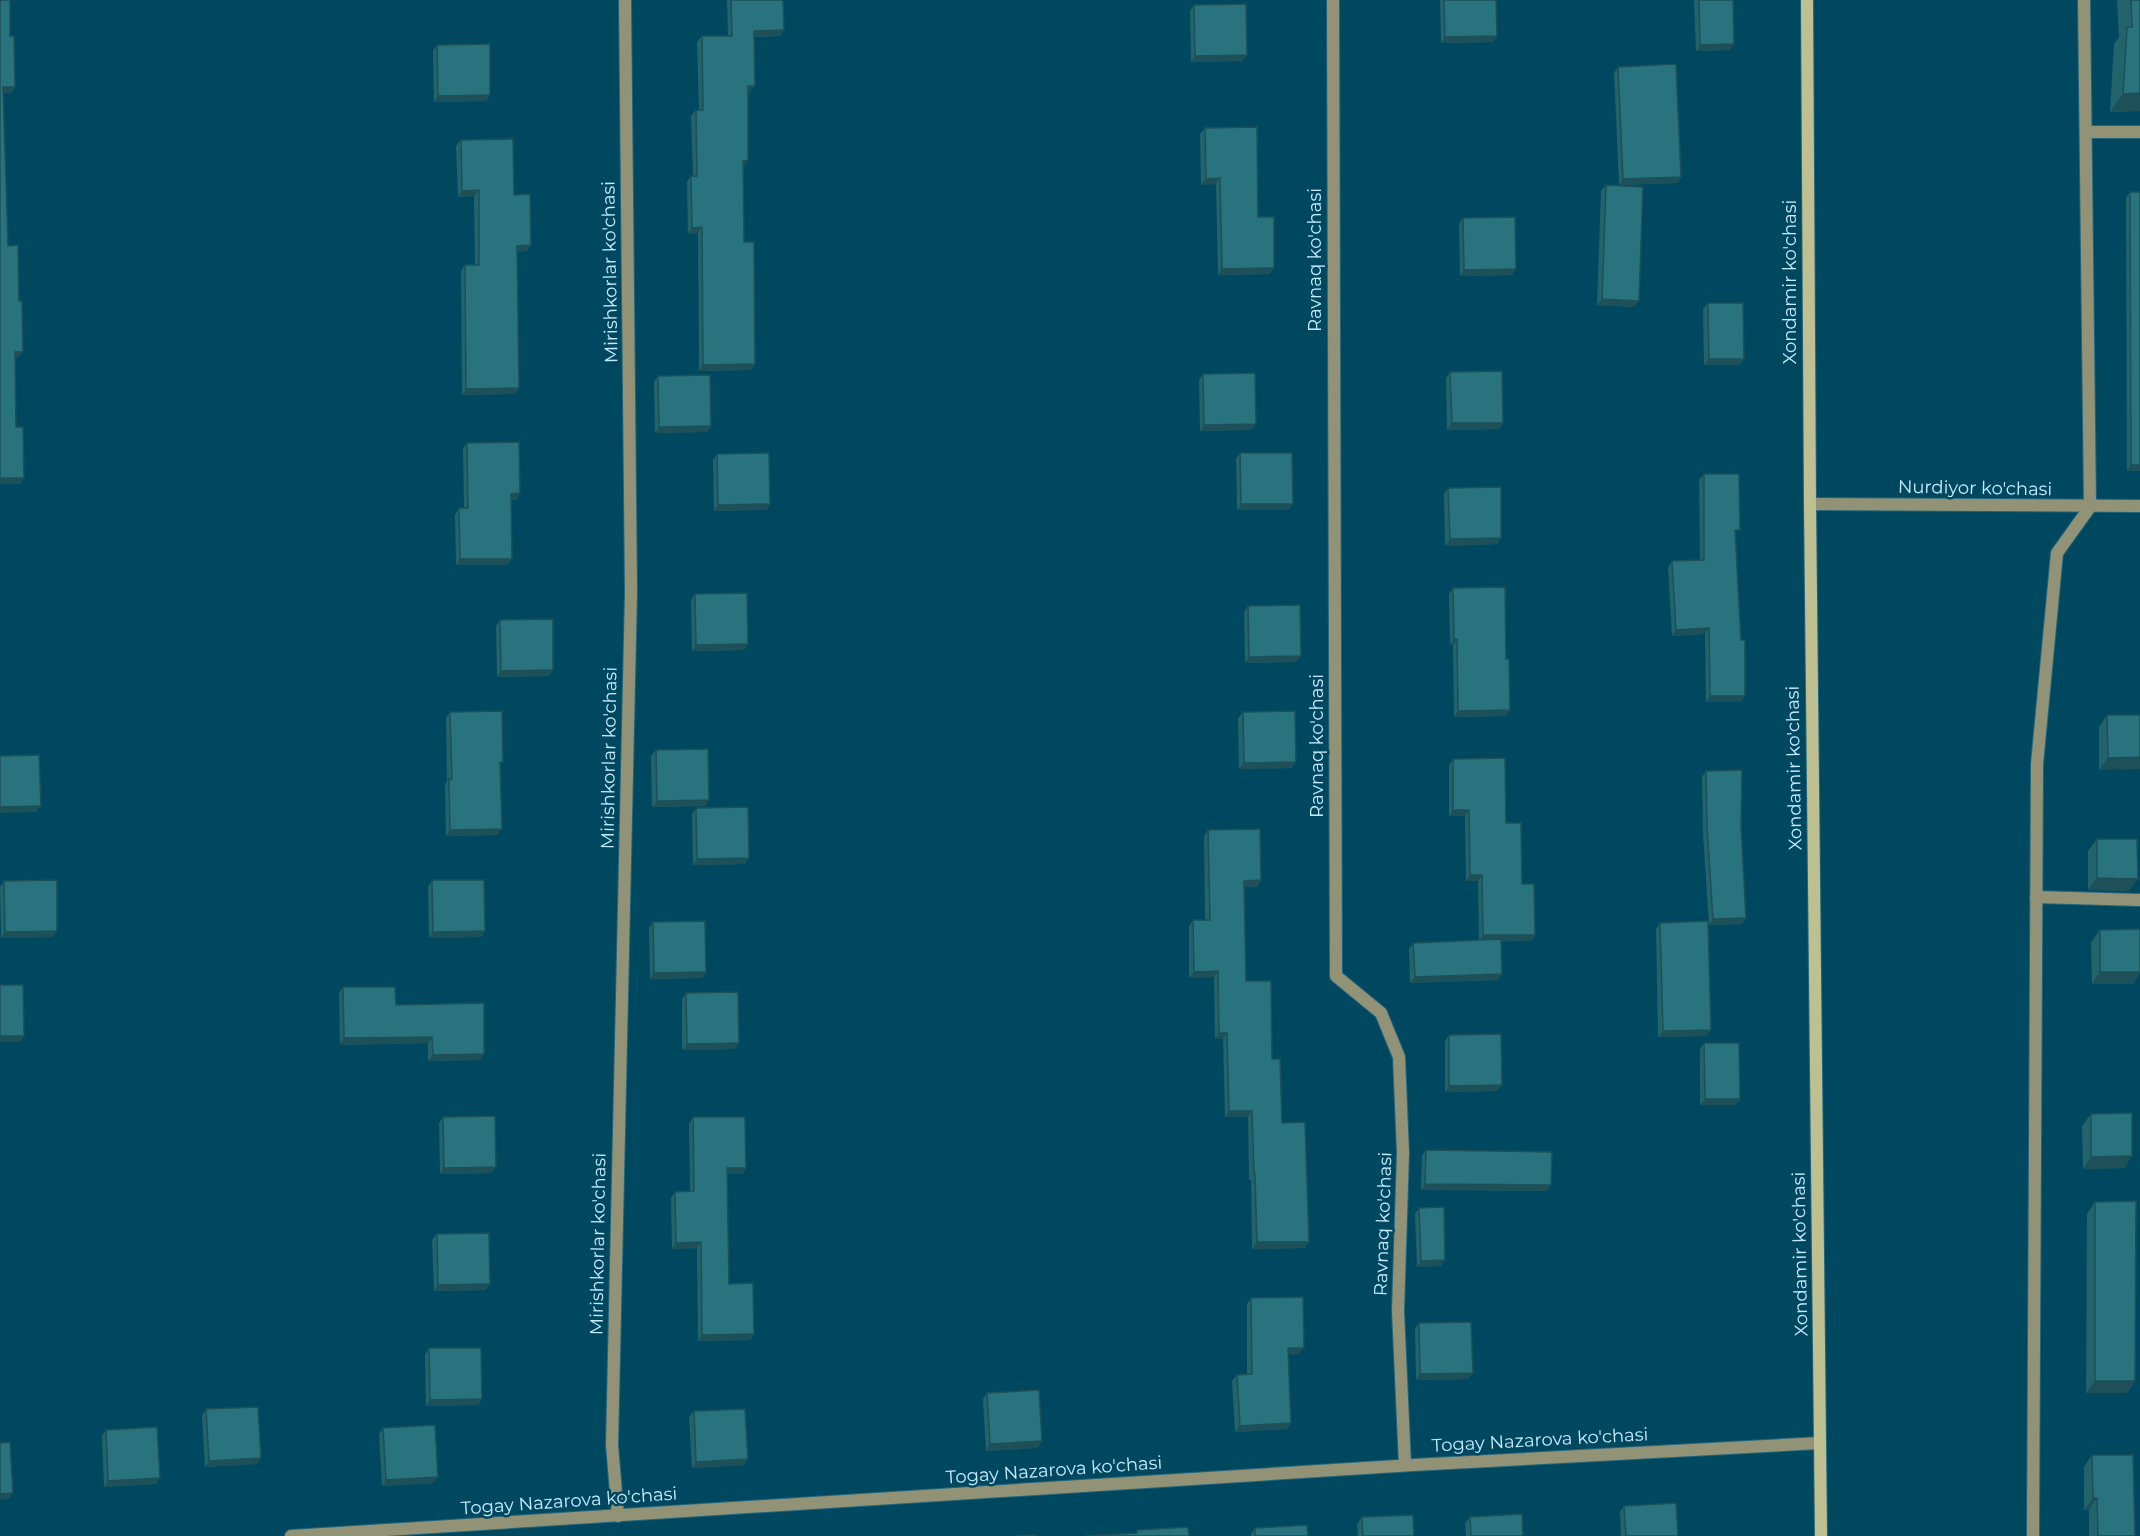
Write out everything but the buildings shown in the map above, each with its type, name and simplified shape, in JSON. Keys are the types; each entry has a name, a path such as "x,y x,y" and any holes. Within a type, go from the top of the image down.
{"main road":[{"name":"Xondamir ko'chasi","path":"1807,0 1821,1536"}],"street":[{"name":"Mirishkorlar ko'chasi","path":"618,1516 612,1445 631,592 625,0"},
{"name":"Ravnaq ko'chasi","path":"1333,0 1336,976 1381,1013 1400,1057 1403,1153 1398,1311 1405,1465"},
{"path":"2033,1536 2037,764 2057,554 2090,507 2084,0"},
{"path":"2087,132 2140,132"},
{"name":"Nurdiyor ko'chasi","path":"1810,504 2140,506"},
{"path":"2036,897 2140,900"},
{"name":"Togay Nazarova ko'chasi","path":"291,1536 1405,1465 1820,1443"}]}
